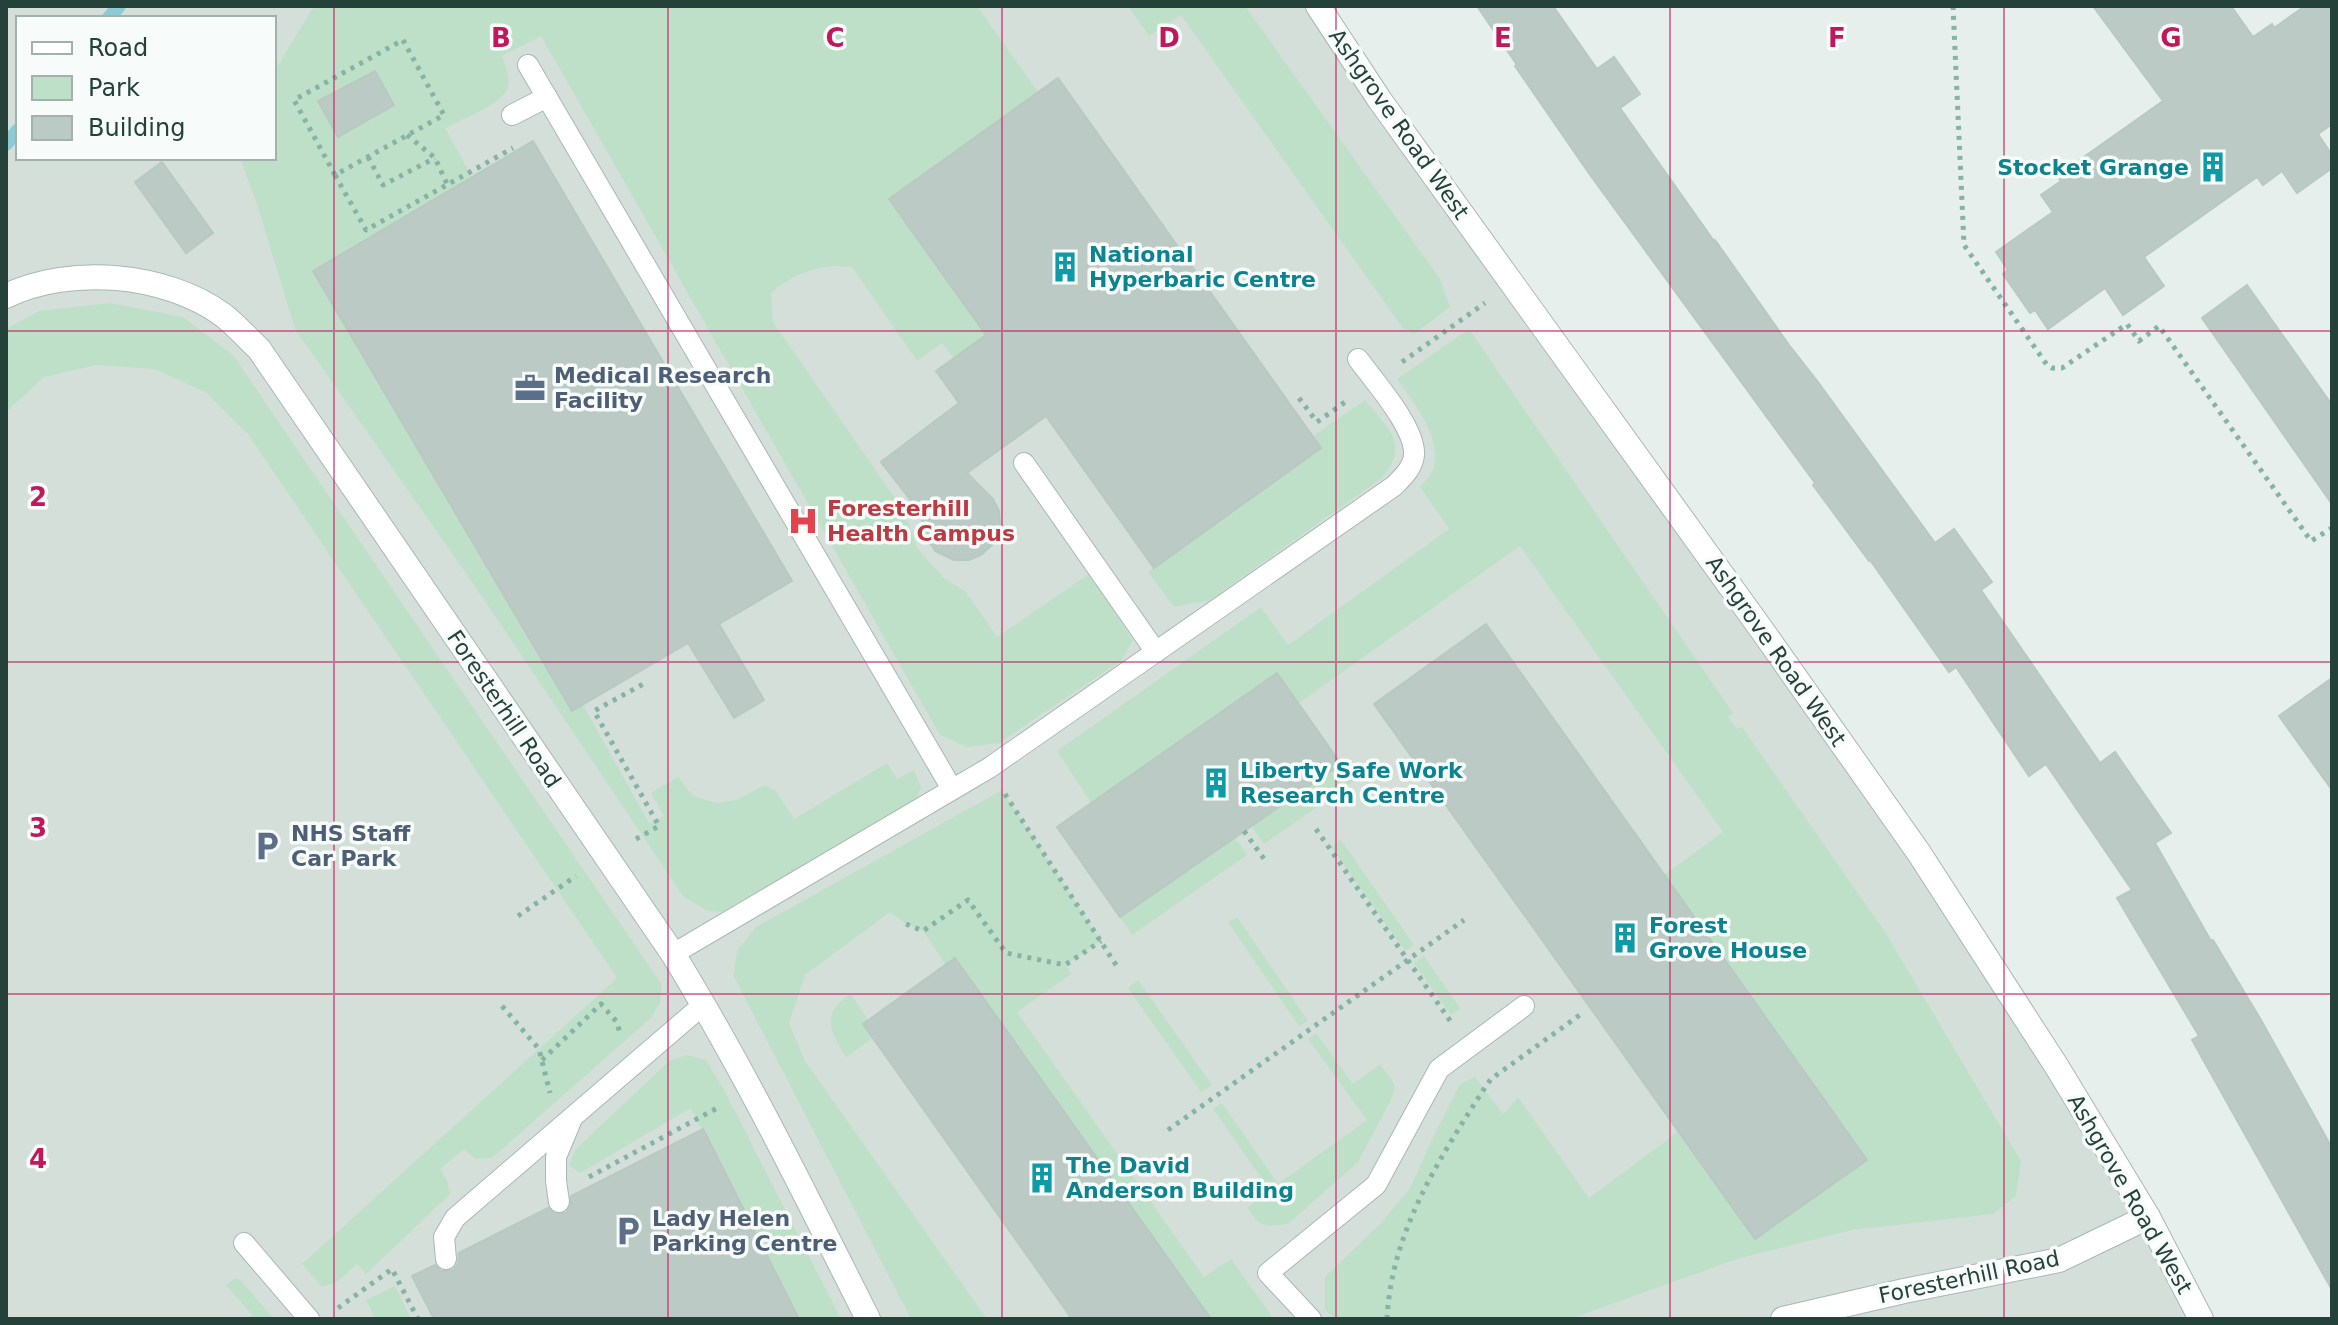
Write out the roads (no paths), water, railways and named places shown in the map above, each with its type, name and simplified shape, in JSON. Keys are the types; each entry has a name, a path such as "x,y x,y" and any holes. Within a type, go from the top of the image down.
{"street":[{"name":"Ashgrove Road West","path":"1318,6 1379,99 1919,853 2057,1067 2148,1217 2201,1319"},
{"name":"Foresterhill Road","path":"6,296 51,282 96,277 146,281 182,292 223,315 259,349 673,954 704,1004 868,1319"},
{"name":"Foresterhill Road","path":"1783,1319 2059,1260 2148,1217"}],"lane":[{"path":"528,65 952,789"},
{"path":"512,115 547,97"},
{"path":"673,954 989,768 1394,486 1408,471 1414,455 1408,429 1358,359"},
{"path":"1024,463 1156,652"},
{"path":"446,1259 444,1237 455,1218 704,1004"},
{"path":"1311,1319 1268,1273 1376,1185 1439,1069 1524,1006"},
{"path":"559,1202 556,1157 565,1123"},
{"path":"244,1243 309,1319"}],"waterway":[{"path":"111,16 119,6"},
{"path":"6,144 16,132"}],"place":[{"name":"Stocket Grange","path":"2213,167"},
{"name":"National Hyperbaric Centre","path":"1065,267"},
{"name":"Medical Research Facility","path":"530,388"},
{"name":"Foresterhill Health Campus","path":"803,521"},
{"name":"Liberty Safe Work Research Centre","path":"1216,783"},
{"name":"NHS Staff Car Park","path":"267,846"},
{"name":"Forest Grove House","path":"1625,938"},
{"name":"The David Anderson Building","path":"1042,1178"},
{"name":"Lady Helen Parking Centre","path":"628,1231"}]}
